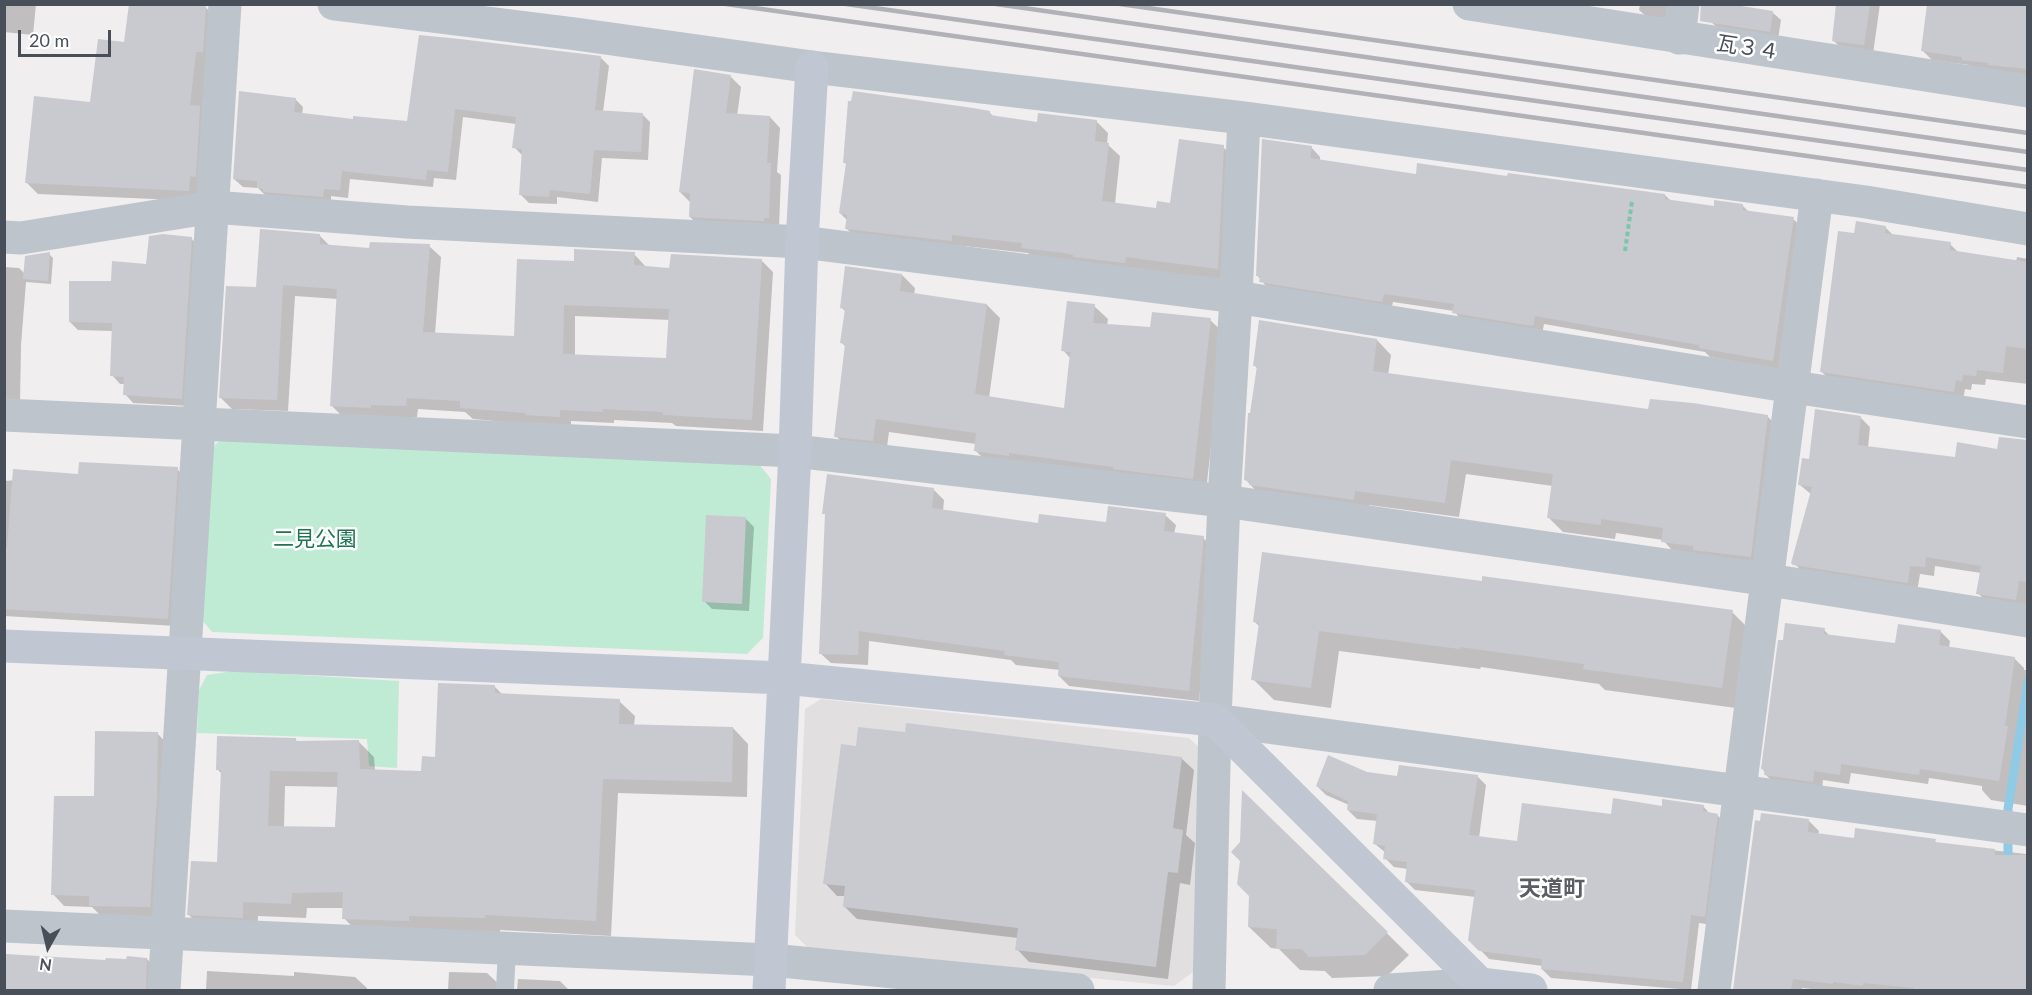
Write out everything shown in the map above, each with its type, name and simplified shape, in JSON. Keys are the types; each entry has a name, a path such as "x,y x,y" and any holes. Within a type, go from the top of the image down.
{"street":[{"path":"164,990 225,4"},
{"path":"334,4 812,67 1244,118 1817,195 2028,229"},
{"name":"瓦３４","path":"1469,4 2028,91"},
{"path":"1679,38 1683,4"},
{"path":"770,975 795,452 802,242 812,67"},
{"path":"1209,990 1215,720 1244,118"},
{"path":"1714,990 1769,580 1817,195"},
{"path":"4,237 21,238 213,207 407,222 802,242 1236,297 1793,387 2028,422"},
{"path":"4,415 795,452 1224,501 1769,580 2028,621"},
{"path":"4,646 784,678 1215,720 2016,828"},
{"path":"1215,720 1480,987"},
{"path":"4,926 507,948 770,975 1078,990"},
{"path":"1390,990 1480,987 1531,990"}],"lane":[{"path":"505,990 507,948"}],"path":[{"path":"1625,251 1637,171"}],"shaded area":[{"path":"821,699 1189,738 1203,751 1193,972 1174,986 811,951 795,935 805,709"}],"green space":[{"name":"二見公園","path":"222,438 758,463 771,479 763,638 747,654 212,632 202,620 211,449"},
{"path":"233,671 399,681 397,768 369,766 367,739 197,733 199,690 207,675"}],"building":[{"path":"129,4 206,6 203,52 196,52 190,105 200,106 196,177 190,176 189,191 25,183 34,96 90,102 98,39 124,42"},
{"path":"1701,4 1729,4 1773,11 1770,32 1700,21"},
{"path":"1836,4 1870,4 1864,45 1832,41"},
{"path":"1927,4 2028,4 2028,69 1988,65 1988,63 1962,60 1962,57 1921,51"},
{"path":"419,35 601,56 595,110 643,113 641,152 594,150 590,194 550,190 549,197 519,195 522,149 512,148 516,117 455,109 448,172 427,170 426,180 342,171 340,190 324,189 323,197 263,192 263,189 257,188 257,181 233,179 239,91 296,98 294,112 353,119 353,116 407,121"},
{"path":"694,69 731,75 726,113 770,116 767,163 771,163 769,218 764,218 764,221 689,217 690,193 679,192"},
{"path":"853,91 973,108 990,111 990,115 1037,122 1038,113 1097,120 1095,141 1109,143 1102,201 1156,208 1157,201 1170,203 1179,139 1224,145 1218,269 1126,257 1125,263 1073,257 1065,253 1021,248 1022,243 952,235 952,241 845,229 847,215 839,213 846,163 843,163 848,101 851,101"},
{"path":"1262,139 1312,146 1310,158 1416,174 1417,163 1507,176 1508,173 1665,194 1665,199 1714,206 1714,200 1743,204 1743,210 1794,217 1773,361 1699,348 1699,345 1535,316 1533,326 1452,313 1454,304 1384,294 1382,302 1259,282 1260,276 1256,276"},
{"path":"1856,221 1886,226 1885,233 1951,242 1950,250 2028,262 2028,349 2006,346 2003,373 1977,370 1976,376 1963,375 1962,381 1956,380 1954,392 1820,372 1838,231 1854,233"},
{"path":"260,229 320,234 320,244 369,248 370,242 430,244 423,332 514,336 517,259 574,261 574,249 635,252 634,265 669,268 671,254 762,259 752,420 603,409 603,412 560,410 560,417 525,415 526,413 460,408 460,401 407,398 406,406 371,405 371,408 330,406 337,289 283,285 277,400 219,398 226,286 256,287","holes":["564,305 669,309 666,358 563,354"]},
{"path":"163,234 192,237 182,399 123,395 124,377 110,376 112,323 69,322 69,281 111,281 112,261 146,264 149,236"},
{"path":"50,252 48,281 23,279 25,256"},
{"path":"845,266 902,274 900,291 987,304 975,394 1064,408 1070,352 1061,351 1067,301 1095,304 1093,323 1150,327 1152,312 1211,318 1193,479 1009,453 1009,456 974,451 976,433 876,419 873,441 834,437 845,344 840,343 845,309 840,308"},
{"path":"1259,320 1377,339 1373,371 1648,409 1650,399 1693,403 1768,415 1751,557 1693,550 1693,546 1661,542 1663,528 1601,519 1601,525 1547,518 1553,474 1451,460 1445,503 1355,491 1354,500 1249,485 1250,482 1244,480 1248,413 1250,413 1257,366 1253,366"},
{"path":"1815,409 1861,416 1858,445 1955,457 1957,442 1997,449 1999,437 2028,440 2028,582 2019,581 2016,600 1976,594 1981,566 1926,557 1925,567 1910,566 1908,583 1793,565 1791,563 1812,487 1798,485 1802,458 1809,459"},
{"path":"79,462 178,467 168,619 4,609 4,548 7,548 13,469 78,474"},
{"path":"827,474 934,488 932,508 1038,523 1039,514 1106,522 1108,506 1166,513 1164,531 1204,536 1189,691 1058,676 1059,662 1004,655 1005,651 859,631 858,655 819,654 825,514 822,514"},
{"path":"706,515 746,517 742,604 702,602"},
{"path":"1262,552 1482,581 1482,576 1733,610 1722,688 1583,669 1584,664 1319,631 1311,688 1251,680 1259,623 1253,622"},
{"path":"1785,623 1825,628 1824,634 1895,643 1898,624 1941,630 1939,645 2015,657 2005,726 2008,726 1999,781 1920,769 1919,775 1841,764 1840,775 1814,771 1813,782 1764,775 1765,770 1761,769 1778,640 1783,640"},
{"path":"438,683 495,685 495,693 620,699 619,724 733,727 732,782 603,779 596,921 485,915 485,918 409,916 409,921 342,919 343,892 292,893 291,904 243,902 243,918 187,915 191,861 217,862 221,770 216,770 217,736 296,738 296,741 359,740 360,769 421,771 422,756 435,757","holes":["270,771 338,772 335,827 268,826"]},
{"path":"906,723 1182,757 1173,828 1183,830 1178,873 1168,872 1156,967 1015,950 1018,928 843,907 845,886 823,884 841,744 856,746 858,727 905,732"},
{"path":"95,731 158,732 157,796 150,907 89,906 89,896 51,895 54,796 94,796"},
{"path":"1328,755 1367,772 1397,776 1399,765 1478,775 1469,835 1517,841 1522,803 1611,814 1613,798 1662,806 1662,799 1704,805 1703,811 1718,814 1705,917 1691,915 1683,982 1541,969 1542,959 1479,951 1468,940 1475,890 1405,882 1407,862 1383,859 1385,846 1373,844 1377,814 1347,810 1348,801 1316,786"},
{"path":"1242,790 1388,932 1365,955 1309,957 1302,949 1276,949 1277,929 1248,927 1249,896 1237,884 1240,861 1231,852 1240,842"},
{"path":"1761,813 1809,819 1808,832 1854,838 1855,828 1936,839 1935,842 1995,849 1995,855 2028,855 2028,990 1914,990 1914,988 1863,983 1863,986 1793,979 1791,990 1733,990 1755,820 1760,821"},
{"path":"6,954 105,960 106,958 126,959 127,956 147,958 146,990 4,990"}],"waterway":[{"path":"2008,865 2008,809 2028,681"}],"railway":[{"path":"726,4 2028,187"},
{"path":"846,4 2028,170"},
{"path":"996,4 2028,152"},
{"path":"1120,4 2028,133"}],"district":[{"name":"天道町","path":"1552,889"}]}
